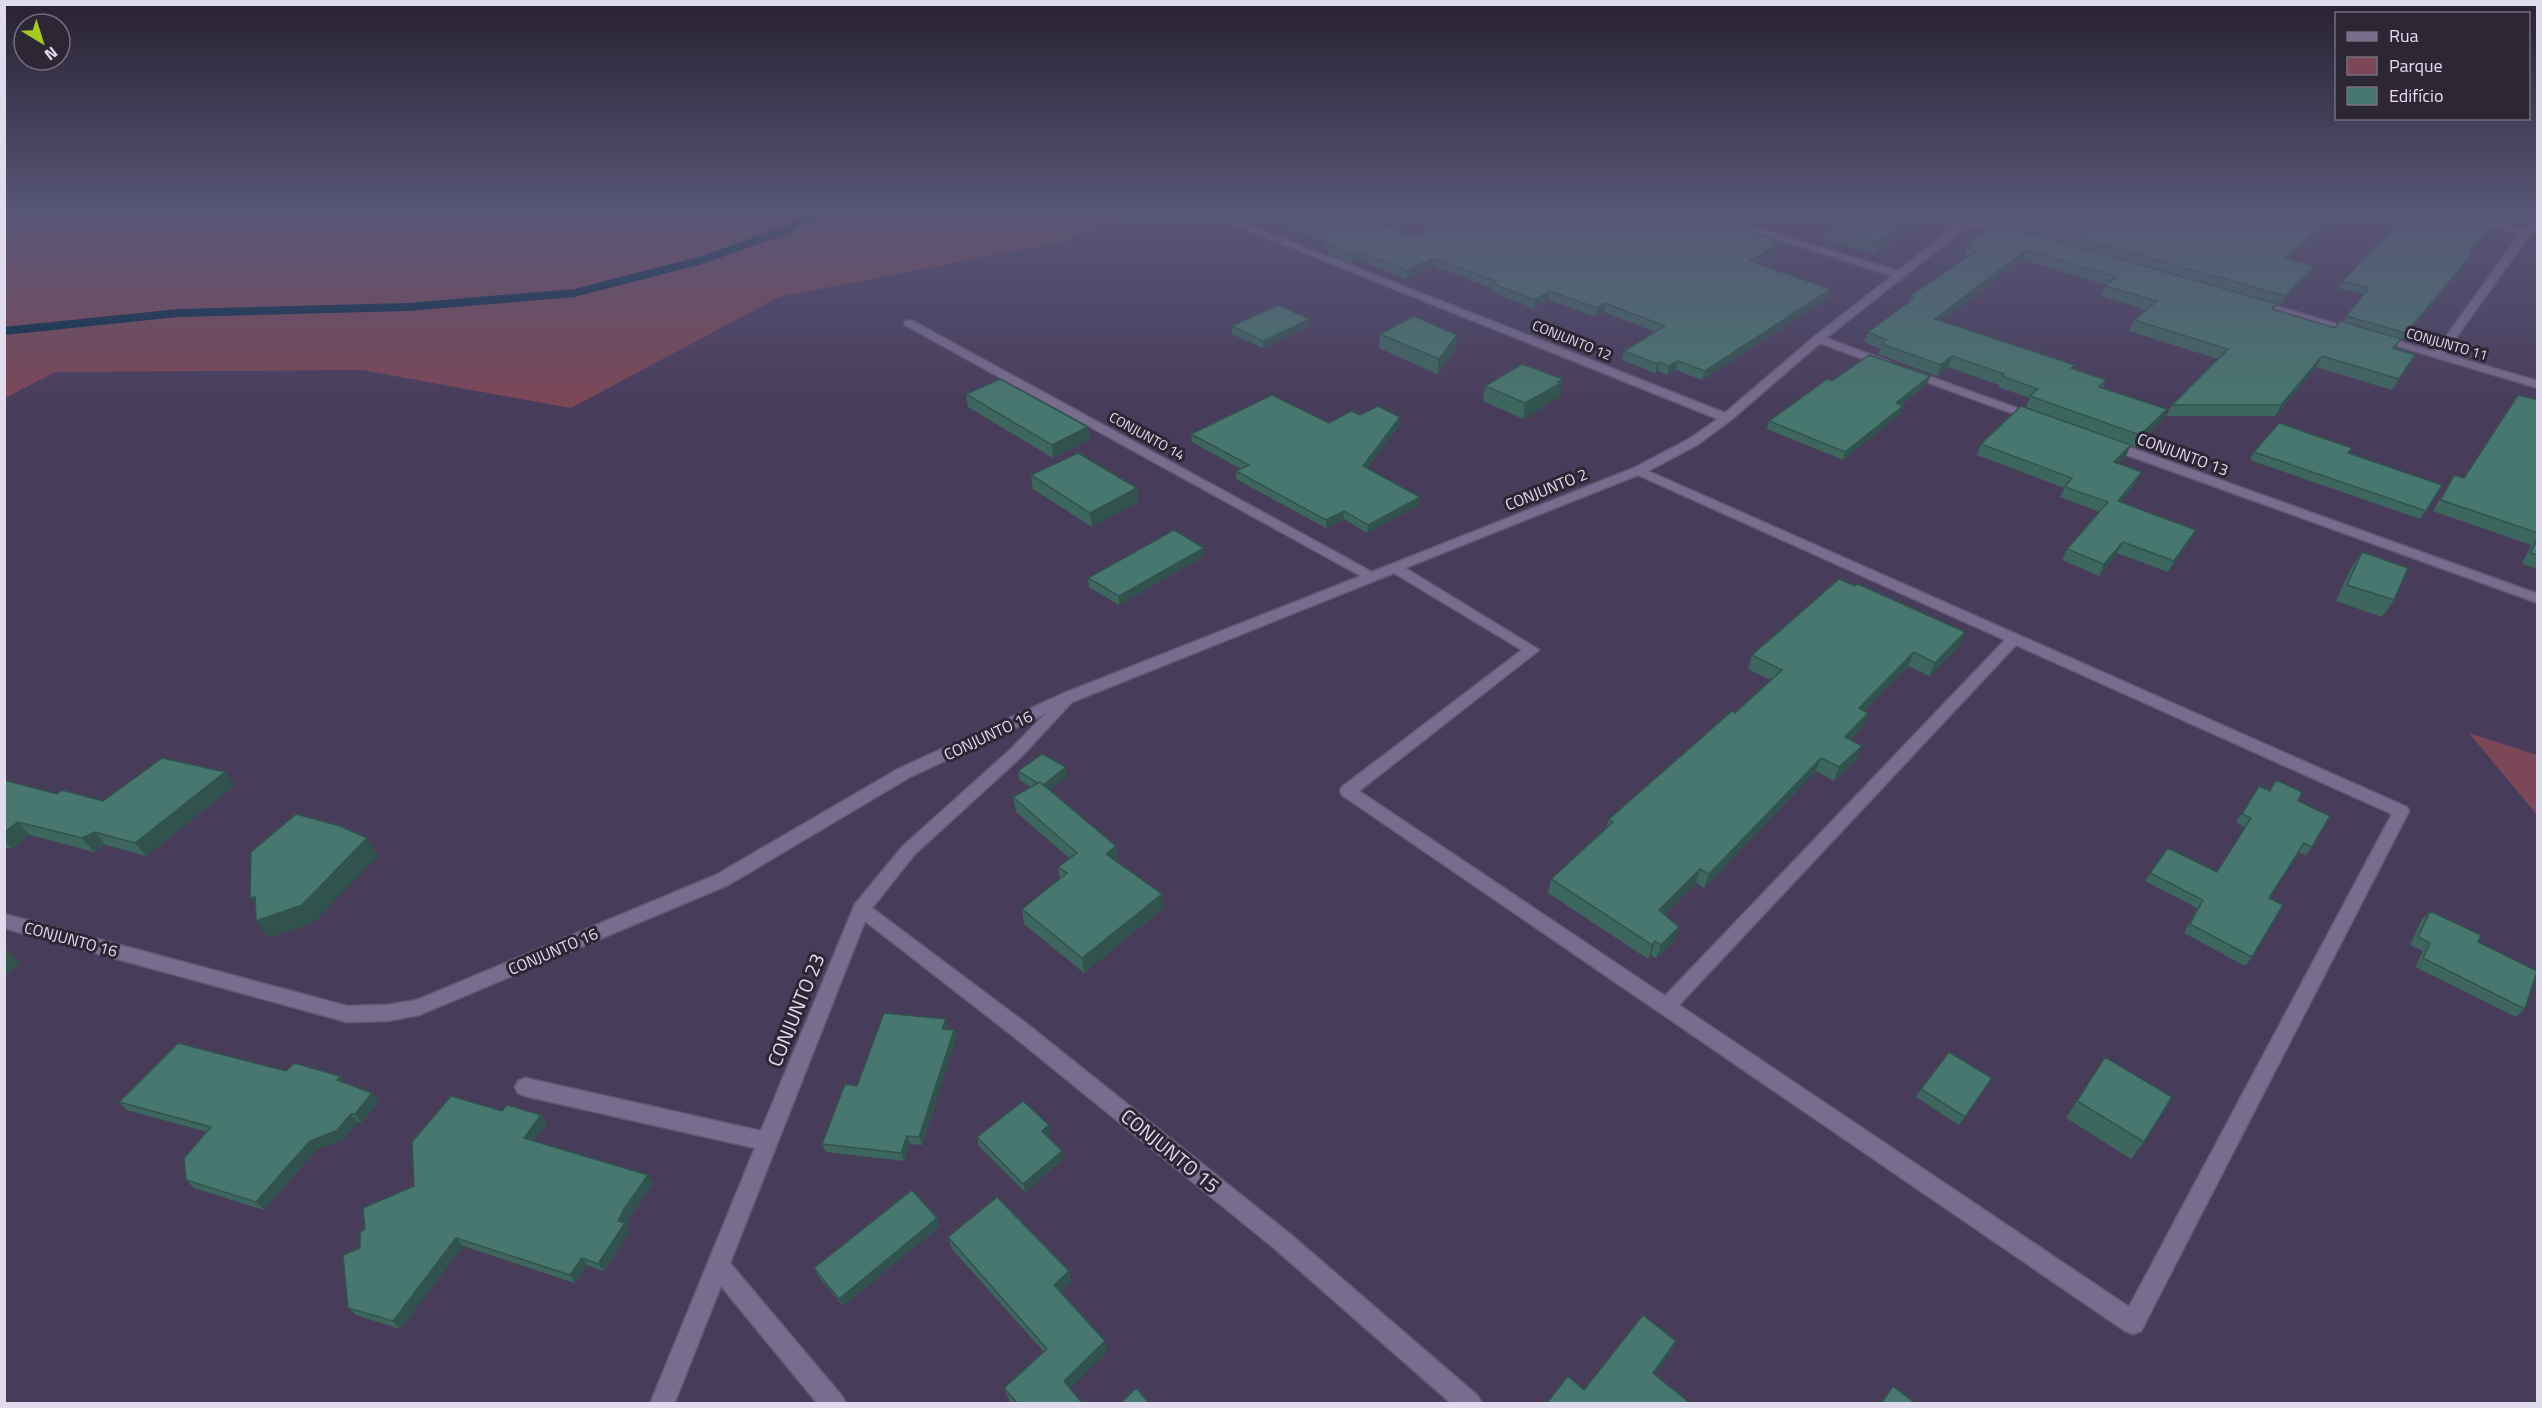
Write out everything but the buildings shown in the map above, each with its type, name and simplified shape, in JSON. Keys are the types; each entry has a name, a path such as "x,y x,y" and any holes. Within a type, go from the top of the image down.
{"street":[{"name":"CONJUNTO 12","path":"1370,277 1727,418"},
{"name":"CONJUNTO 2","path":"1067,698 1638,471 1693,442 1727,418 1818,339 1897,277"},
{"path":"2437,356 2494,277"},
{"name":"CONJUNTO 11","path":"2242,300 2538,385"},
{"name":"CONJUNTO 14","path":"909,323 1370,576"},
{"path":"1818,339 2043,420"},
{"name":"CONJUNTO 13","path":"2099,441 2538,599"},
{"path":"1393,567 1532,650 1348,791 2133,1323 2401,811 1638,471"},
{"path":"1666,1007 2014,639"},
{"name":"CONJUNTO 23","path":"662,1404 720,1267 766,1142 861,909 895,863 944,815 1050,721 1067,698"},
{"name":"CONJUNTO 16","path":"4,921 346,1014 387,1013 419,1007 722,880 904,773 1067,698"},
{"name":"CONJUNTO 15","path":"861,909 1020,1030 1273,1234 1470,1404"},
{"path":"525,1087 766,1142"},
{"path":"720,1267 834,1404"}],"green space":[{"path":"5,277 883,277 779,297 571,408 362,370 55,372 5,398"},
{"path":"2469,733 2537,755 2537,815"}],"waterway":[{"path":"4,331 178,313 407,307 574,293 637,277"}]}
